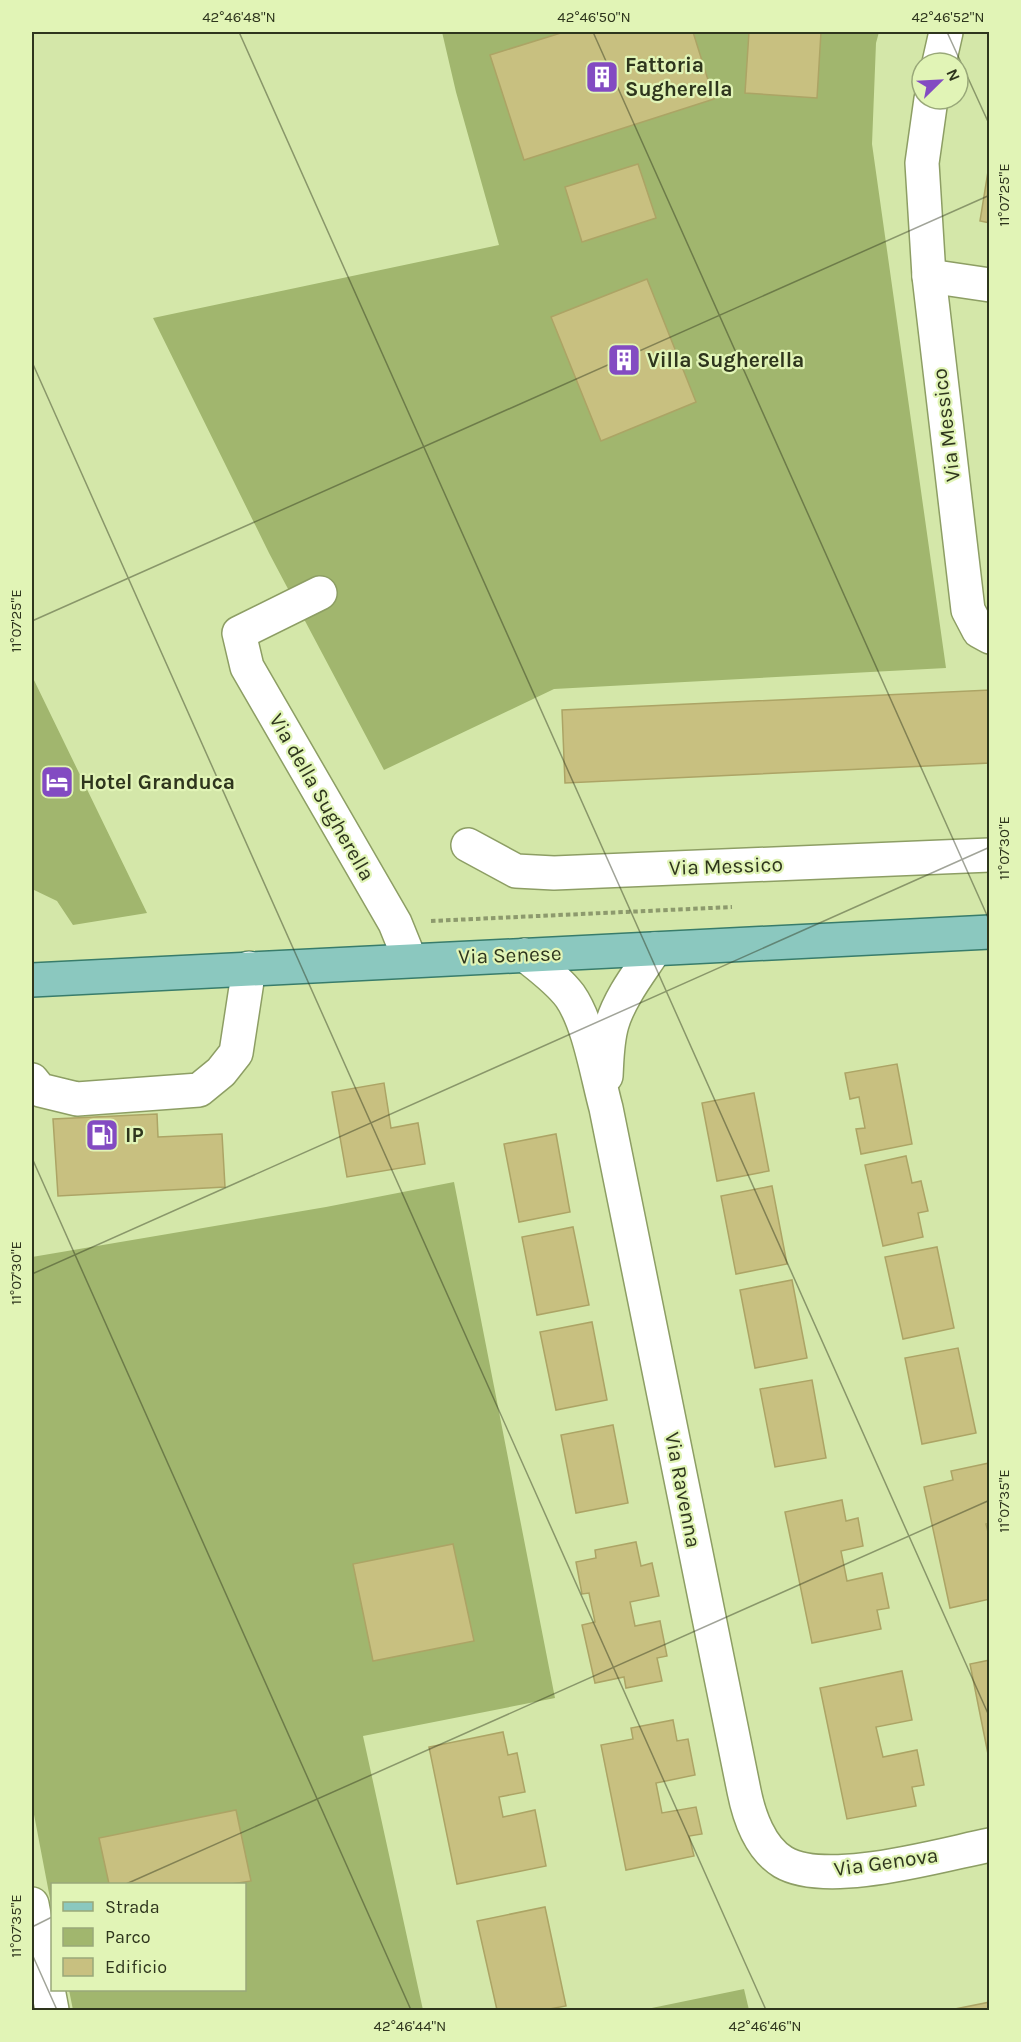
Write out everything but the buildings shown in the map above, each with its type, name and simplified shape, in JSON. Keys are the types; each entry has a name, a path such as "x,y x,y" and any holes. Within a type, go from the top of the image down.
{"main road":[{"name":"Via Senese","path":"32,980 990,932"}],"street":[{"path":"942,51 946,32"},
{"name":"Via Messico","path":"929,111 922,163 929,276 968,610 979,631 990,637"},
{"path":"929,276 990,285"},
{"name":"Via della Sugherella","path":"320,593 239,633 247,667 395,923 410,960"},
{"name":"Via Messico","path":"468,845 516,871 554,873 990,855"},
{"name":"Via Ravenna","path":"606,1108 607,1050 612,1021 655,949"},
{"name":"Via Ravenna","path":"525,955 559,983 575,1004 587,1039 606,1108 744,1791 755,1827 768,1847 782,1862"},
{"path":"32,1080 40,1090 77,1099 199,1090 221,1072 236,1053 249,969"},
{"name":"Via Genova","path":"782,1862 807,1869 845,1871 885,1866 990,1845"},
{"path":"32,1904 52,2010"}],"green space":[{"path":"442,32 879,32 876,43 872,144 946,668 554,689 384,770 269,553 153,318 499,245 456,92"},
{"name":"Hotel Granduca","path":"32,676 147,913 73,925 57,901 32,889"},
{"path":"454,1182 555,1698 363,1736 423,2010 73,2010 69,1991 246,1991 246,1883 51,1883 51,1904 32,1804 32,1257 326,1207"},
{"path":"744,1989 749,2010 642,2010"}],"place":[{"name":"Fattoria Sugherella","path":"602,77"},
{"name":"Villa Sugherella","path":"624,360"},
{"name":"Hotel Granduca","path":"57,782"},
{"name":"IP","path":"102,1135"}]}
